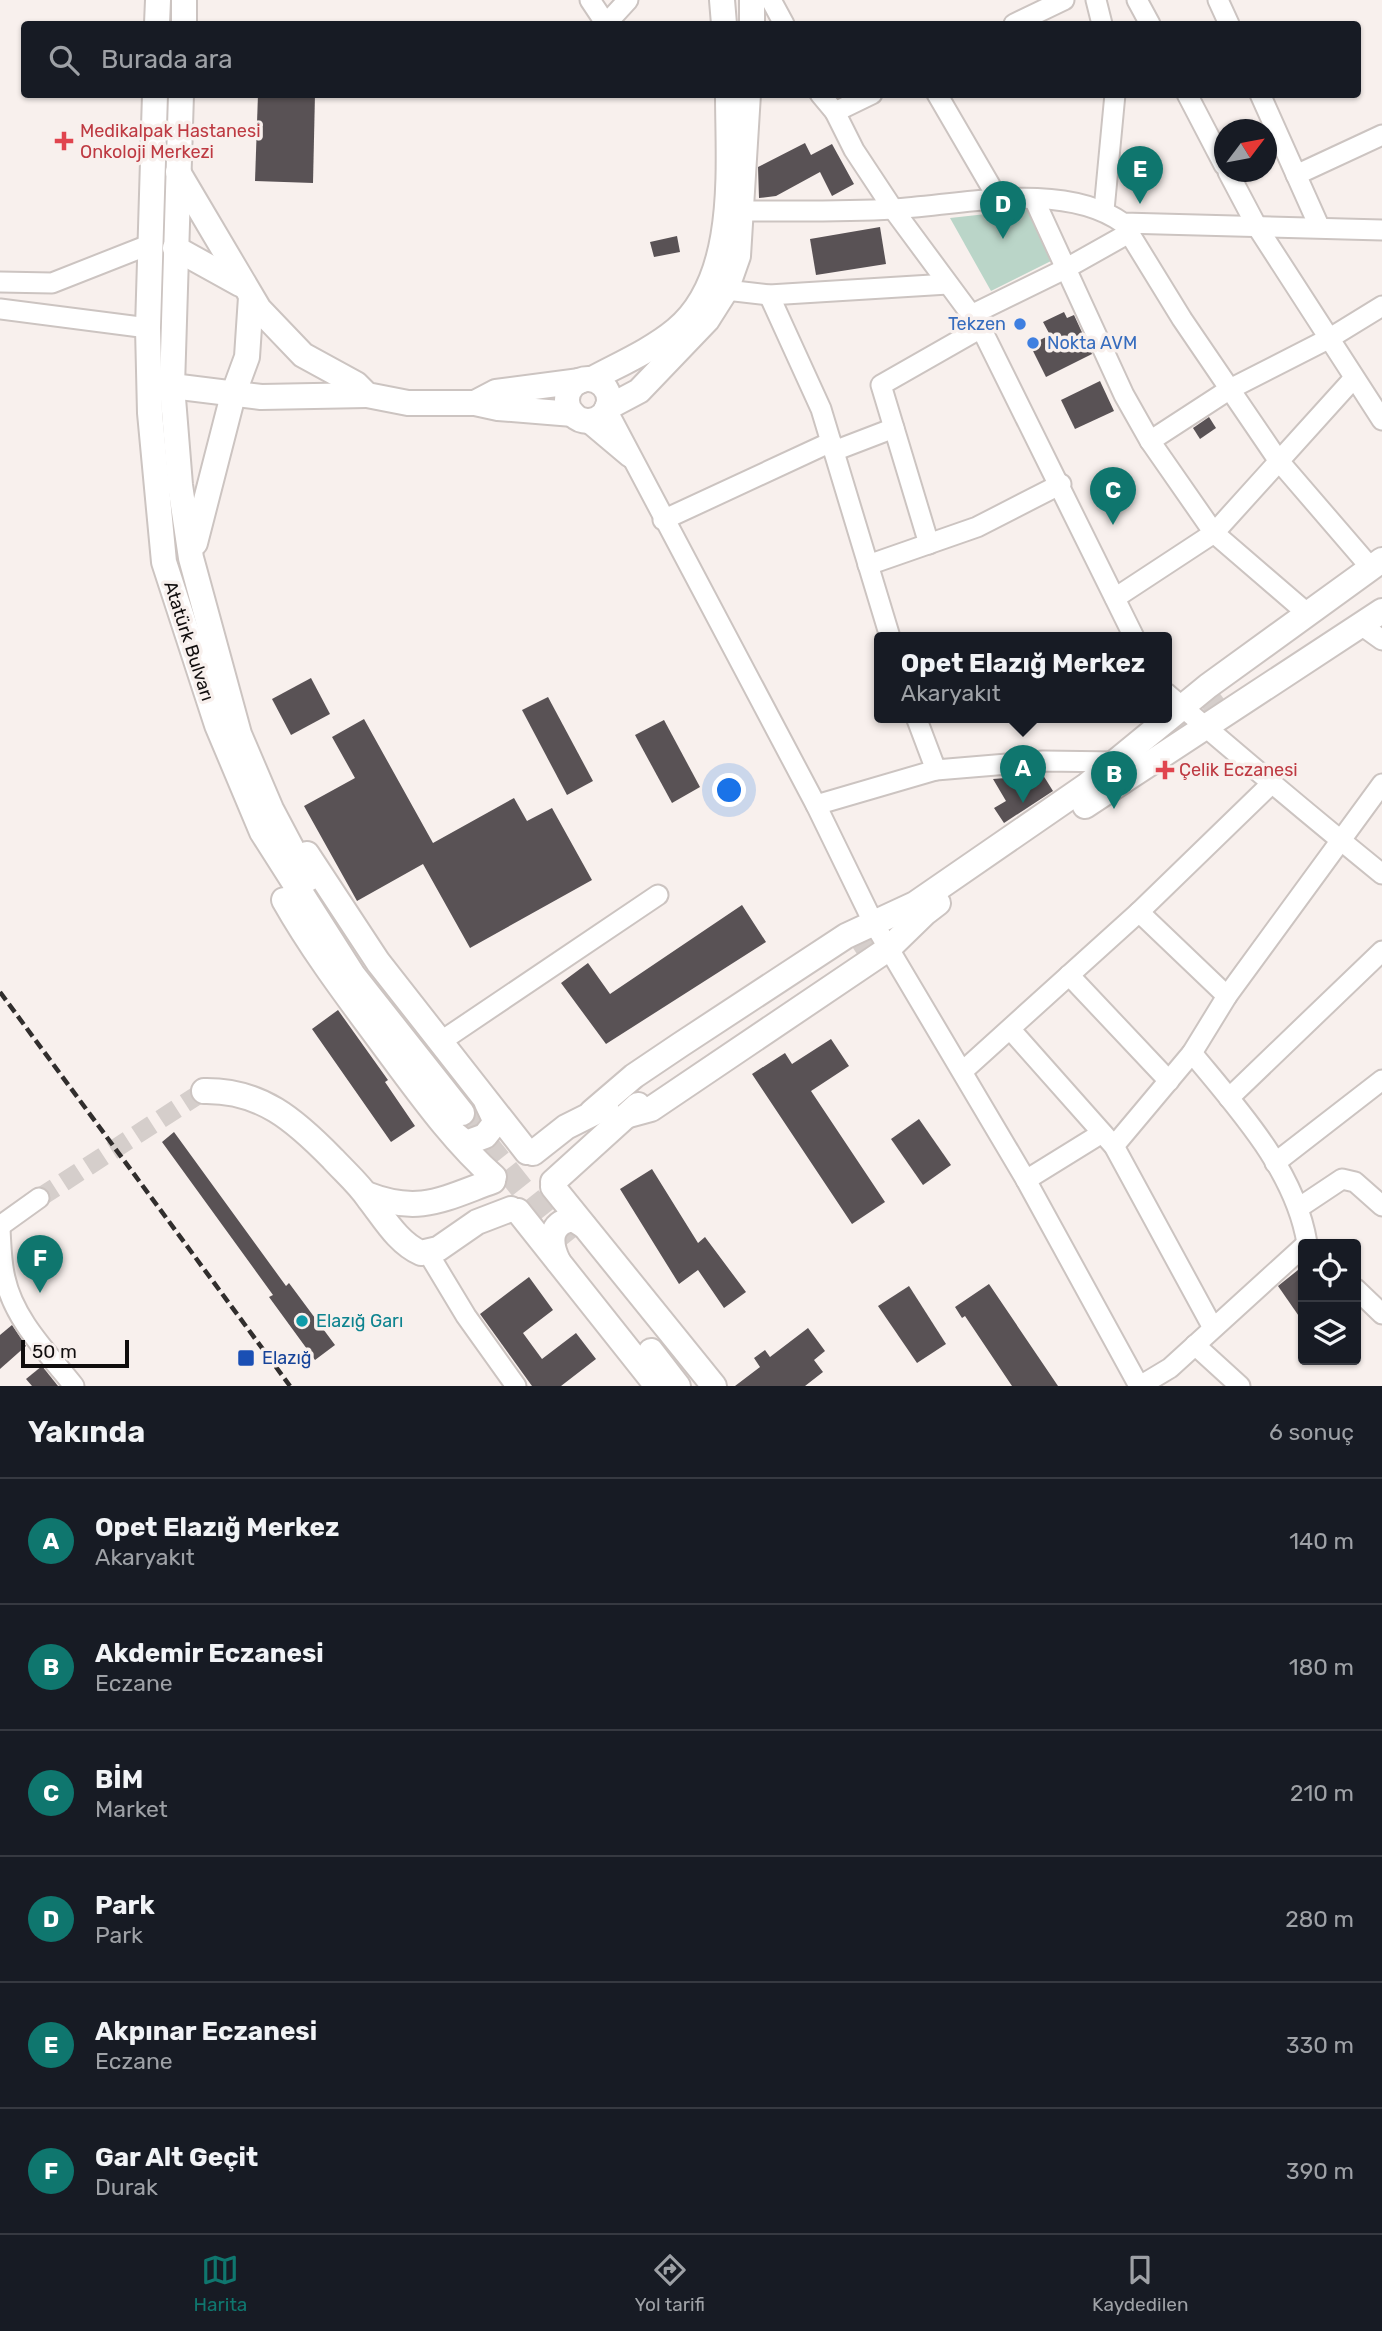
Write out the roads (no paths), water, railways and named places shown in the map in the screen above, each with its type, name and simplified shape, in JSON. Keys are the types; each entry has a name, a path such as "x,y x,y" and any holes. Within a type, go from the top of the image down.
{"main road":[{"path":"157,21 158,0"},
{"path":"184,0 184,21"},
{"path":"722,0 724,21"},
{"path":"754,21 767,0"},
{"name":"Atatürk Bulvarı","path":"155,98 178,472 191,558 239,734 271,809 316,894 370,975 469,1112"},
{"name":"Atatürk Bulvarı","path":"181,98 178,172 148,328 150,413 164,562 217,725 261,832 352,975 469,1112"},
{"path":"593,413 568,396 586,380 676,330 701,302 708,288 721,247 726,216 727,98"},
{"path":"172,386 233,395 366,395 408,404 475,403 498,408 593,413 639,391 707,320 726,290 738,256 743,212 748,98"},
{"path":"178,172 247,292 303,355 356,384 366,395"},
{"path":"163,246 247,292"},
{"path":"247,292 247,357 233,395 191,558 283,807 340,908 440,1042 469,1112 470,1156 493,1179 499,1200 575,1245 714,1386"},
{"path":"475,403 496,392 586,380 607,391 593,413"},
{"path":"1175,700 1378,569"},
{"path":"1378,569 1224,699 1382,595"},
{"path":"629,1115 651,1109 888,949 925,913 1382,611"},
{"path":"592,1112 634,1076 846,936 915,904 1118,762 1154,723"},
{"path":"204,1091 236,1093 275,1107 304,1130 366,1194 405,1244 421,1253 428,1253 477,1222 514,1210 536,1209 544,1204 553,1185 645,1097 856,952 611,1105 566,1127 530,1152 508,1156 500,1162 493,1179 447,1198 408,1206 393,1205 366,1194"},
{"path":"469,1112 550,1168 553,1185 575,1245 657,1386"},
{"path":"575,1245 678,1386"},
{"path":"575,1245 696,1386"}],"street":[{"path":"590,0 604,21"},
{"path":"609,21 628,0"},
{"path":"767,0 782,21"},
{"path":"1020,21 1064,0"},
{"path":"1096,0 1101,21"},
{"path":"1137,0 1148,21"},
{"path":"1218,0 1228,21"},
{"path":"823,98 835,112 854,150 893,209 976,322 1061,484 1132,632"},
{"path":"835,112 864,98"},
{"path":"939,98 997,197"},
{"path":"1104,210 1115,98"},
{"path":"1189,98 1214,146"},
{"path":"1262,98 1318,226"},
{"path":"1296,175 1382,135"},
{"path":"1233,182 1256,225 1382,420"},
{"path":"743,212 893,209 997,197 1034,199 1104,210 1126,228 1278,460 1378,569"},
{"path":"1034,199 1124,396 1150,442 1214,533 1308,614"},
{"path":"929,544 881,385 1126,228 1256,225 1382,230"},
{"path":"0,282 52,283 163,246"},
{"path":"726,290 769,295 948,284"},
{"path":"769,295 821,409 888,632"},
{"path":"1150,442 1230,389 1330,338 1382,306"},
{"path":"0,309 148,328"},
{"path":"1115,598 1214,533 1354,378"},
{"path":"593,413 633,460 816,806 873,922 1026,1180 1139,1386 1170,1368 1298,1252"},
{"path":"663,520 832,447 894,428"},
{"path":"868,565 977,527 1061,484"},
{"path":"1361,625 1382,640"},
{"path":"1175,700 1271,784 1382,874"},
{"path":"918,723 936,769"},
{"path":"816,806 936,769 1043,761 1118,762"},
{"path":"963,1071 1139,912 1271,784"},
{"path":"1026,1180 1108,1140 1169,1081 1192,1053 1227,996 1382,785"},
{"path":"440,1042 657,895"},
{"path":"1139,912 1227,996"},
{"path":"1229,1098 1382,951"},
{"path":"1069,975 1169,1081"},
{"path":"1011,1030 1108,1140 1213,1328"},
{"path":"1192,1053 1276,1163 1300,1207 1305,1239"},
{"path":"1276,1163 1380,1085"},
{"path":"1300,1207 1342,1179 1355,1182 1382,1206"},
{"path":"39,1198 0,1228 5,1277 11,1299 23,1321 74,1386"},
{"path":"428,1253 466,1316 516,1386"},
{"path":"1361,1294 1382,1314"},
{"path":"1195,1345 1240,1386"}],"tunnel":[{"path":"1173,729 1221,695"},
{"path":"853,948 889,924"},
{"path":"39,1198 204,1091"},
{"path":"462,1113 572,1252"}],"railway":[{"path":"0,992 290,1386"}],"place":[{"name":"Medikalpak Hastanesi Onkoloji Merkezi","path":"64,141"},
{"name":"Akpınar Eczanesi","path":"1140,204"},
{"name":"Park","path":"1003,239"},
{"name":"Tekzen","path":"1020,324"},
{"name":"Nokta AVM","path":"1033,343"},
{"name":"BİM","path":"1113,525"},
{"name":"Çelik Eczanesi","path":"1165,770"},
{"name":"Opet Elazığ Merkez","path":"1023,803"},
{"name":"Akdemir Eczanesi","path":"1114,809"},
{"name":"Gar Alt Geçit","path":"40,1293"},
{"name":"Elazığ Garı","path":"302,1321"},
{"name":"Elazığ","path":"246,1358"}]}
